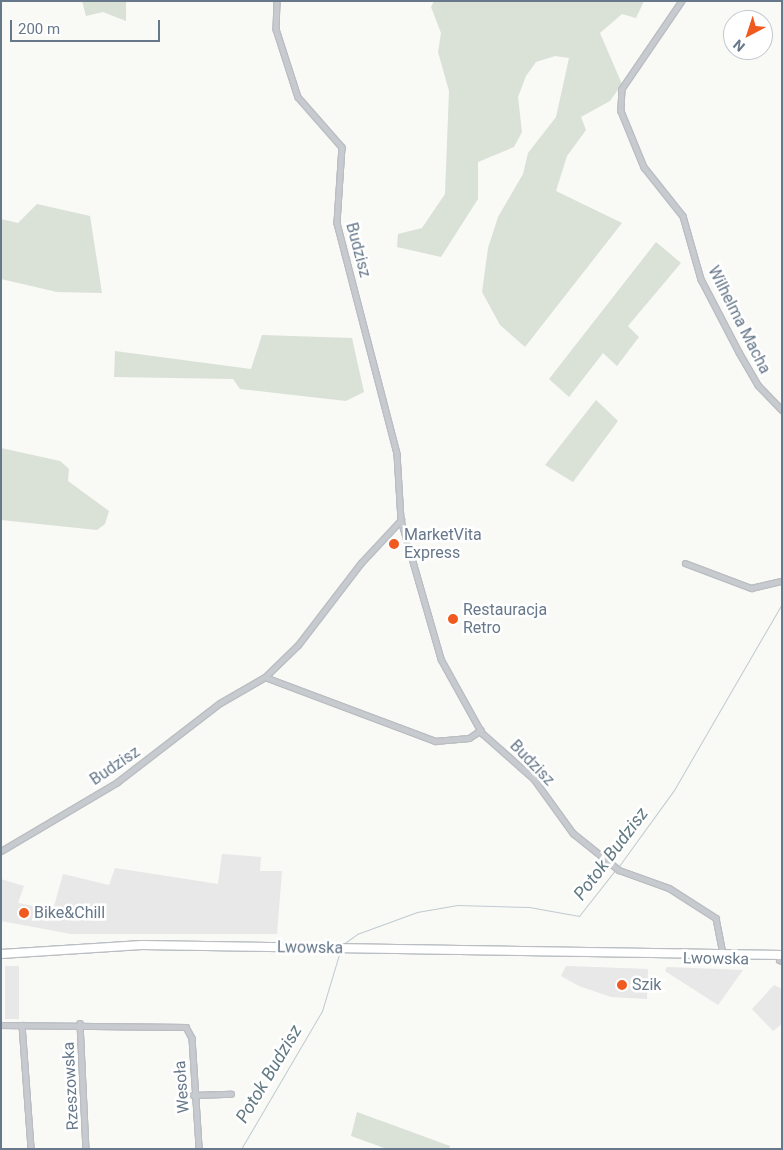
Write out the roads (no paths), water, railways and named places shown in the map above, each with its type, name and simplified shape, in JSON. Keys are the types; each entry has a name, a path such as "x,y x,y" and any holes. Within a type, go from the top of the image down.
{"main road":[{"name":"Lwowska","path":"1,954 100,946 620,954 781,959"}],"street":[{"name":"Budzisz","path":"277,1 276,29 298,97 342,147 337,223 397,454 402,520 437,650 481,730 534,779 573,833 617,869 669,888 712,915 721,925 723,956"},
{"name":"Wilhelma Macha","path":"682,1 622,89 621,111 644,167 683,216 702,279 739,352 758,385 782,410"},
{"name":"Budzisz","path":"1,852 116,783 220,703 265,677 298,645 361,563 402,520"},
{"path":"685,563 745,587 782,581"},
{"path":"265,677 435,741 469,738 481,730"},
{"name":"Rzeszowska","path":"80,1023 86,1149"},
{"name":"Rzeszowska","path":"1,1025 80,1023 186,1027"},
{"path":"22,1025 31,1149"},
{"name":"Wesoła","path":"186,1027 192,1038 193,1095 199,1147"},
{"path":"193,1095 231,1094"}],"waterway":[{"name":"Potok Budzisz","path":"619,866 674,790 782,604"},
{"name":"Potok Budzisz","path":"342,945 357,934 417,912 457,905 529,907 579,916 616,869"},
{"name":"Potok Budzisz","path":"241,1149 322,1011 340,951"}],"place":[{"name":"MarketVita Express","path":"394,544"},
{"name":"Restauracja Retro","path":"453,619"},
{"name":"Bike&Chill","path":"24,913"},
{"name":"Szik","path":"622,985"}]}
